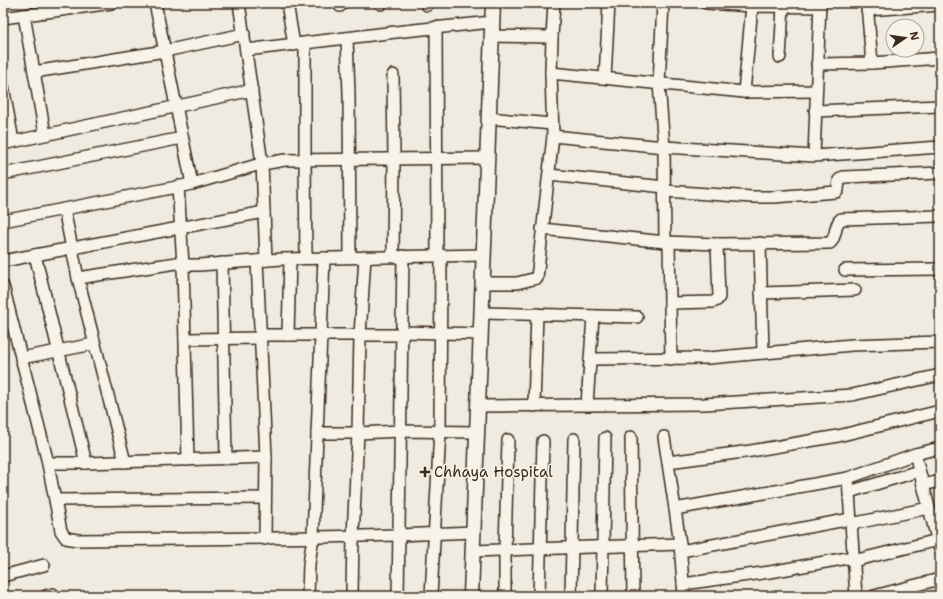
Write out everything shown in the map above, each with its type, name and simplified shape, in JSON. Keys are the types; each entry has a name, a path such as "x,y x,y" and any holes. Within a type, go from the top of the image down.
{"main road":[{"path":"471,596 493,3"}],"street":[{"path":"3,18 112,3"},
{"path":"155,3 192,184"},
{"path":"239,3 262,163 264,212 261,337 266,457 265,538"},
{"path":"287,3 294,45"},
{"path":"483,283 517,283 537,278 553,136 551,73 554,3"},
{"path":"605,78 609,3"},
{"path":"663,3 659,84 664,147 671,359"},
{"path":"706,3 784,7 820,5 814,156"},
{"path":"872,63 867,6 940,5"},
{"path":"744,92 752,6"},
{"path":"780,57 784,7"},
{"path":"24,15 45,134"},
{"path":"246,50 436,27 492,29 552,37"},
{"path":"431,596 433,534 440,431 441,333 436,27"},
{"path":"34,72 165,51 244,34"},
{"path":"347,38 349,94 350,257"},
{"path":"306,43 306,258"},
{"path":"817,64 872,63 940,58"},
{"path":"551,73 744,92 816,91"},
{"path":"393,75 394,158 402,333 398,596"},
{"path":"3,86 8,143 252,90"},
{"path":"815,111 940,106"},
{"path":"488,118 552,124"},
{"path":"553,136 664,147 814,156 940,147"},
{"path":"3,174 182,138"},
{"path":"3,221 192,184 262,163 285,160 349,158 487,158"},
{"path":"548,175 665,189 752,197 774,197 836,192 839,188 840,180 843,177 940,172"},
{"path":"178,186 183,263 188,460"},
{"path":"64,209 78,278 125,462"},
{"path":"3,261 264,212"},
{"path":"542,229 667,243 830,243 833,240 838,221 841,219 940,216"},
{"path":"760,243 763,353"},
{"path":"670,303 713,302 717,300 719,297 717,244"},
{"path":"35,255 86,463"},
{"path":"78,278 183,263 199,265 306,258 484,255"},
{"path":"352,596 360,335 365,257"},
{"path":"308,596 308,576 313,537 324,258"},
{"path":"288,335 290,259"},
{"path":"222,263 226,458"},
{"path":"845,270 940,269"},
{"path":"761,293 855,290"},
{"path":"4,293 48,463 61,531 66,538 71,540 265,538 474,532"},
{"path":"482,313 637,317"},
{"path":"534,406 537,314"},
{"path":"587,405 593,316"},
{"path":"185,339 402,333 481,334"},
{"path":"590,359 709,358 852,345 940,342"},
{"path":"21,358 94,344"},
{"path":"478,406 704,404 852,396 940,375"},
{"path":"668,462 751,451 838,436 940,411"},
{"path":"317,433 358,433 400,430 477,432"},
{"path":"631,437 633,596"},
{"path":"664,437 680,548 684,596"},
{"path":"602,596 605,438"},
{"path":"571,596 574,439"},
{"path":"505,596 508,440"},
{"path":"539,596 539,549 543,441"},
{"path":"675,510 848,478 915,454 940,448"},
{"path":"683,584 770,572 939,545 934,514 923,486 915,454"},
{"path":"48,463 266,457"},
{"path":"849,492 919,471"},
{"path":"848,478 856,596"},
{"path":"923,486 940,481"},
{"path":"56,500 266,498"},
{"path":"473,551 633,546 680,548 851,522 934,514"},
{"path":"3,576 44,564"},
{"path":"874,596 940,579"}],"place":[{"name":"Chhaya Hospital","path":"425,472"}]}
